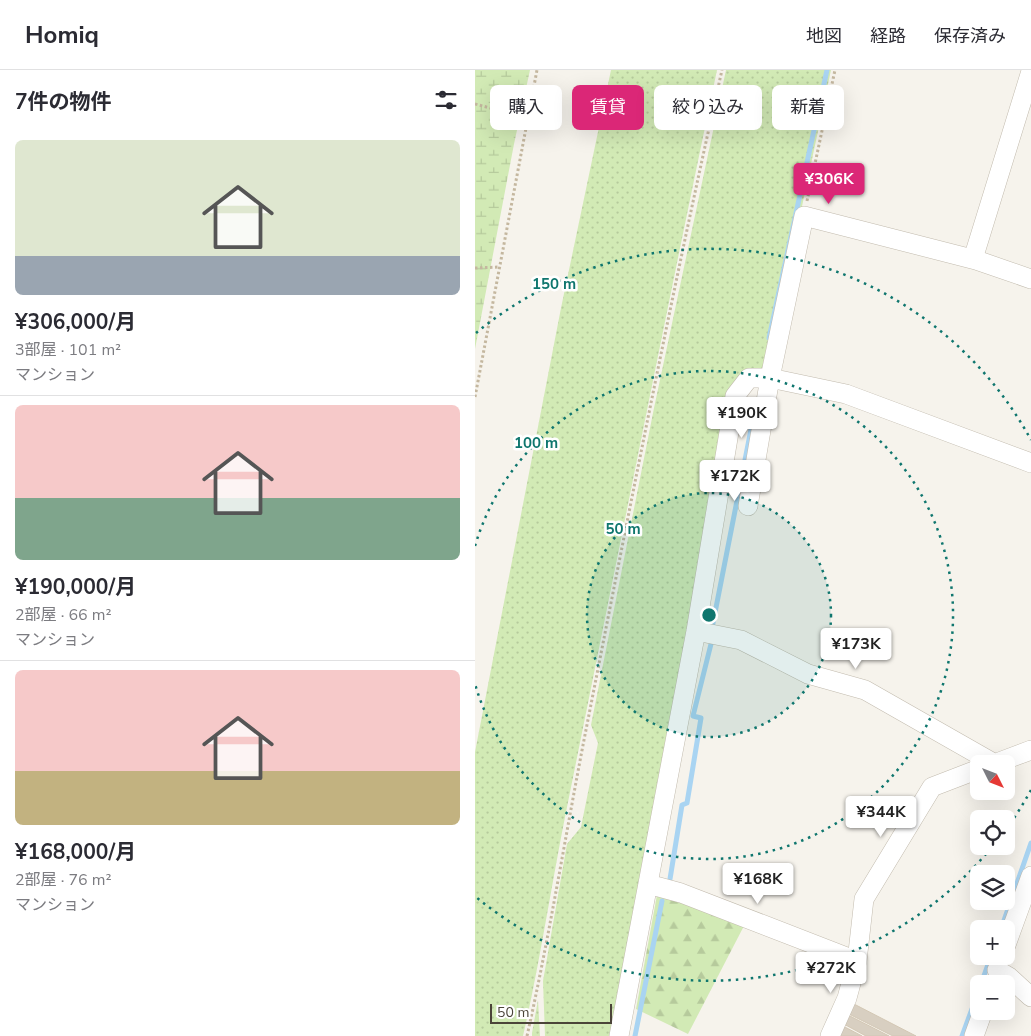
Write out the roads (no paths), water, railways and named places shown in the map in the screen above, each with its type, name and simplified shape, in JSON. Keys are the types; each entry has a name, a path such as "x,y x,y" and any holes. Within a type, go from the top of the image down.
{"street":[{"path":"973,259 1031,71"},
{"path":"748,506 770,378 803,216 973,259 1031,278"},
{"path":"619,1036 696,631 735,396 749,378 770,378 846,394 1031,463"},
{"path":"696,631 741,640 808,674 865,690 978,755"},
{"path":"1015,756 1031,750"},
{"path":"830,1036 847,998 857,961 864,898 931,787 970,772"},
{"path":"1015,920 1031,876"},
{"path":"648,884 681,893 857,961"},
{"path":"997,970 1009,977 1031,997"},
{"path":"974,1036 980,1020"}],"waterway":[{"path":"769,338 827,70"},
{"path":"712,628 755,409"},
{"path":"670,879 682,805 687,803 701,718 693,716 711,644"},
{"path":"1004,920 1031,843"},
{"path":"635,1036 662,901"},
{"path":"984,975 988,965"},
{"path":"962,1036 970,1014"}]}
